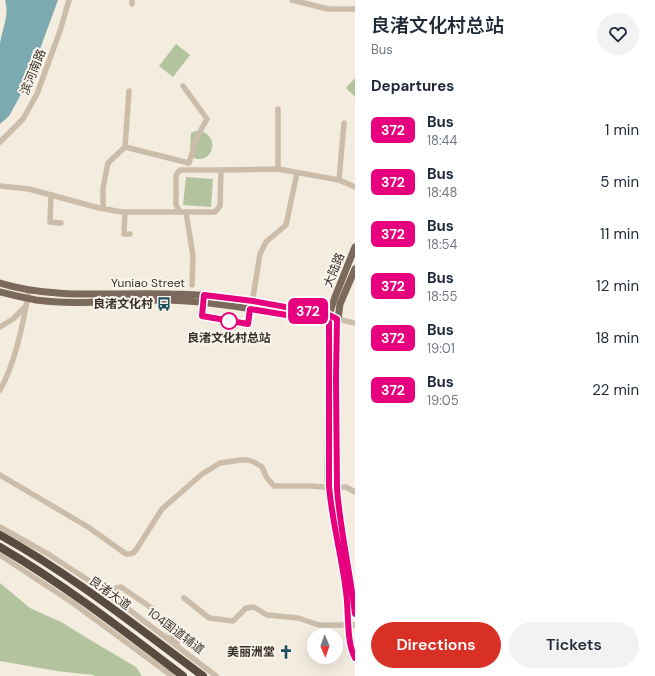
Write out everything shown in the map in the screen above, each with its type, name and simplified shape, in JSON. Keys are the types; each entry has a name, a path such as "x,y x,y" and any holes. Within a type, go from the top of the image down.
{"highway":[{"name":"良渚大道","path":"0,535 48,563 203,676"},
{"name":"良渚大道","path":"0,547 28,563 75,595 183,676"}],"main road":[{"name":"大陆路","path":"355,247 334,297 329,318 330,505 352,625 350,648 355,658"},
{"name":"大陆路","path":"355,269 340,304 337,319 336,378 337,488 340,515 354,587 355,614"},
{"name":"Yuniao Street","path":"0,283 29,290 82,294 170,294 204,299 250,309 337,319"},
{"name":"Yuniao Street","path":"0,292 28,298 72,302 204,299 253,301 329,318"}],"street":[{"name":"滨河南路","path":"0,142 23,119 37,94 60,31 69,0"},
{"path":"292,0 328,9 355,9"},
{"path":"125,147 189,163 197,137 207,119 183,86"},
{"path":"103,208 103,188 108,163 125,147 129,91"},
{"path":"278,109 278,169"},
{"path":"339,180 344,123"},
{"path":"192,285 193,256 183,212 176,205 176,175 180,170 278,169 339,180 355,187"},
{"path":"0,186 29,189 106,210 124,212 215,212 220,206 221,170"},
{"path":"253,297 260,254 266,242 286,225 297,173"},
{"path":"51,195 50,222 61,223"},
{"path":"124,212 124,234 130,234"},
{"path":"0,390 7,376 23,324 29,290"},
{"path":"204,299 202,316 248,324 250,309"},
{"path":"0,327 13,319 26,306"},
{"path":"337,319 355,323"},
{"path":"0,475 88,527 126,554 134,553 162,509 202,474 220,463 240,460 254,462 262,467 267,478 274,486 346,487 355,492"},
{"name":"104国道辅道","path":"0,527 48,554 102,589 216,676"},
{"path":"0,555 74,603 172,676"},
{"path":"102,589 121,587 153,609 180,648 184,662"},
{"path":"184,598 209,618 233,622 246,608 254,607 267,615 298,618 319,625 352,625"},
{"path":"164,647 180,648"}],"green space":[{"path":"176,44 190,55 173,77 159,66"},
{"path":"355,78 355,97 346,88"},
{"path":"195,131 204,132 209,136 212,142 210,153 206,157 199,159 191,157 190,150 191,133"},
{"path":"186,177 213,179 211,207 183,205"},
{"path":"0,583 30,608 63,623 136,667 142,676 95,676 0,661"}],"water":[{"path":"5,0 58,0 40,49 19,98 9,116 0,124 0,46 6,18"}],"bus line":[{"name":"372","path":"355,614 337,488 337,319 329,315 253,301 204,295 202,316 248,324 250,309 329,322 328,479 330,505 346,590 350,648 355,658"}],"place":[{"name":"良渚文化村","path":"164,304"},
{"name":"良渚文化村总站","path":"229,321"},
{"name":"美丽洲堂","path":"286,652"}]}
